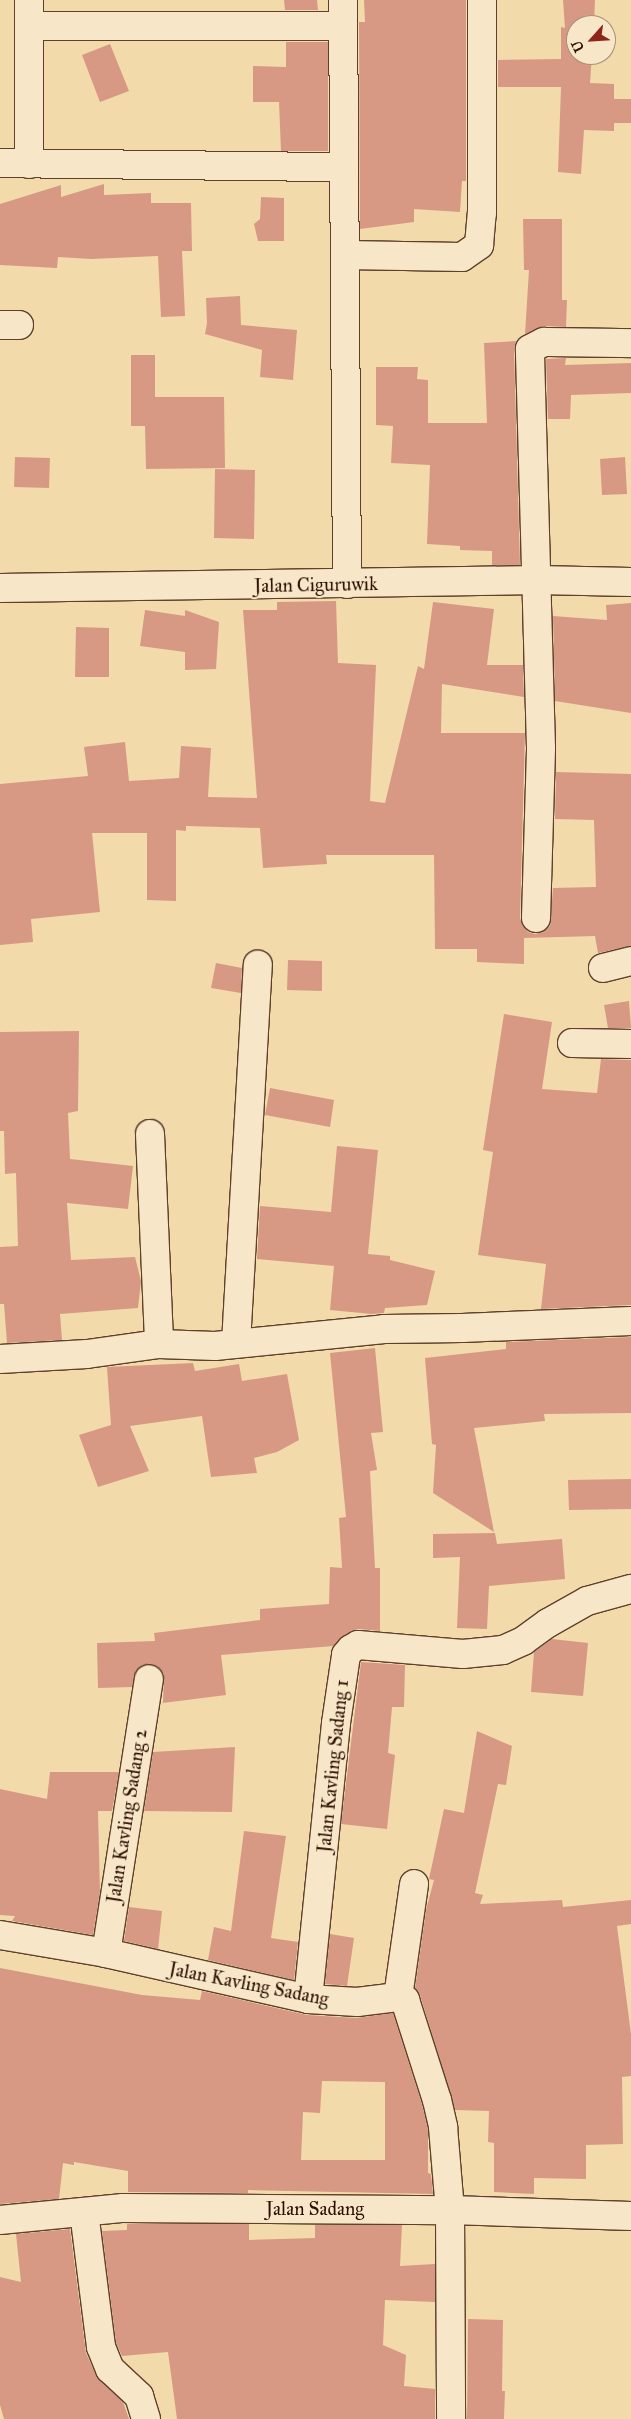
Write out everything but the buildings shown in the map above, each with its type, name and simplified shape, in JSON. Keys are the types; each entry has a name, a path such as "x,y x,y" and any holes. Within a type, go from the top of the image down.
{"street":[{"path":"345,256 462,257 480,245 482,213 482,0"},
{"path":"29,164 29,13 342,13 347,584"},
{"path":"0,163 343,166"},
{"path":"536,918 541,748 530,349 544,342 631,343"},
{"name":"Jalan Ciguruwik","path":"0,588 537,580 631,582"},
{"path":"603,968 631,961"},
{"path":"236,1343 258,965"},
{"path":"572,1043 631,1044"},
{"path":"150,1134 159,1344"},
{"path":"0,1359 87,1354 159,1344 215,1346 384,1329 462,1328 631,1321"},
{"name":"Jalan Kavling Sadang 1","path":"308,1999 336,1723 346,1655 354,1646 358,1645 463,1654 503,1650 523,1641 548,1623 587,1601 631,1590"},
{"name":"Jalan Kavling Sadang 2","path":"106,1953 149,1679"},
{"path":"414,1884 398,1997 405,2000 438,2100 442,2127 450,2210 451,2419"},
{"name":"Jalan Kavling Sadang","path":"0,1935 106,1953 308,1999 357,2002 398,1997"},
{"name":"Jalan Sadang","path":"0,2220 123,2208 450,2210 631,2216"},
{"path":"84,2212 101,2347 110,2369 139,2396 146,2419"}]}
